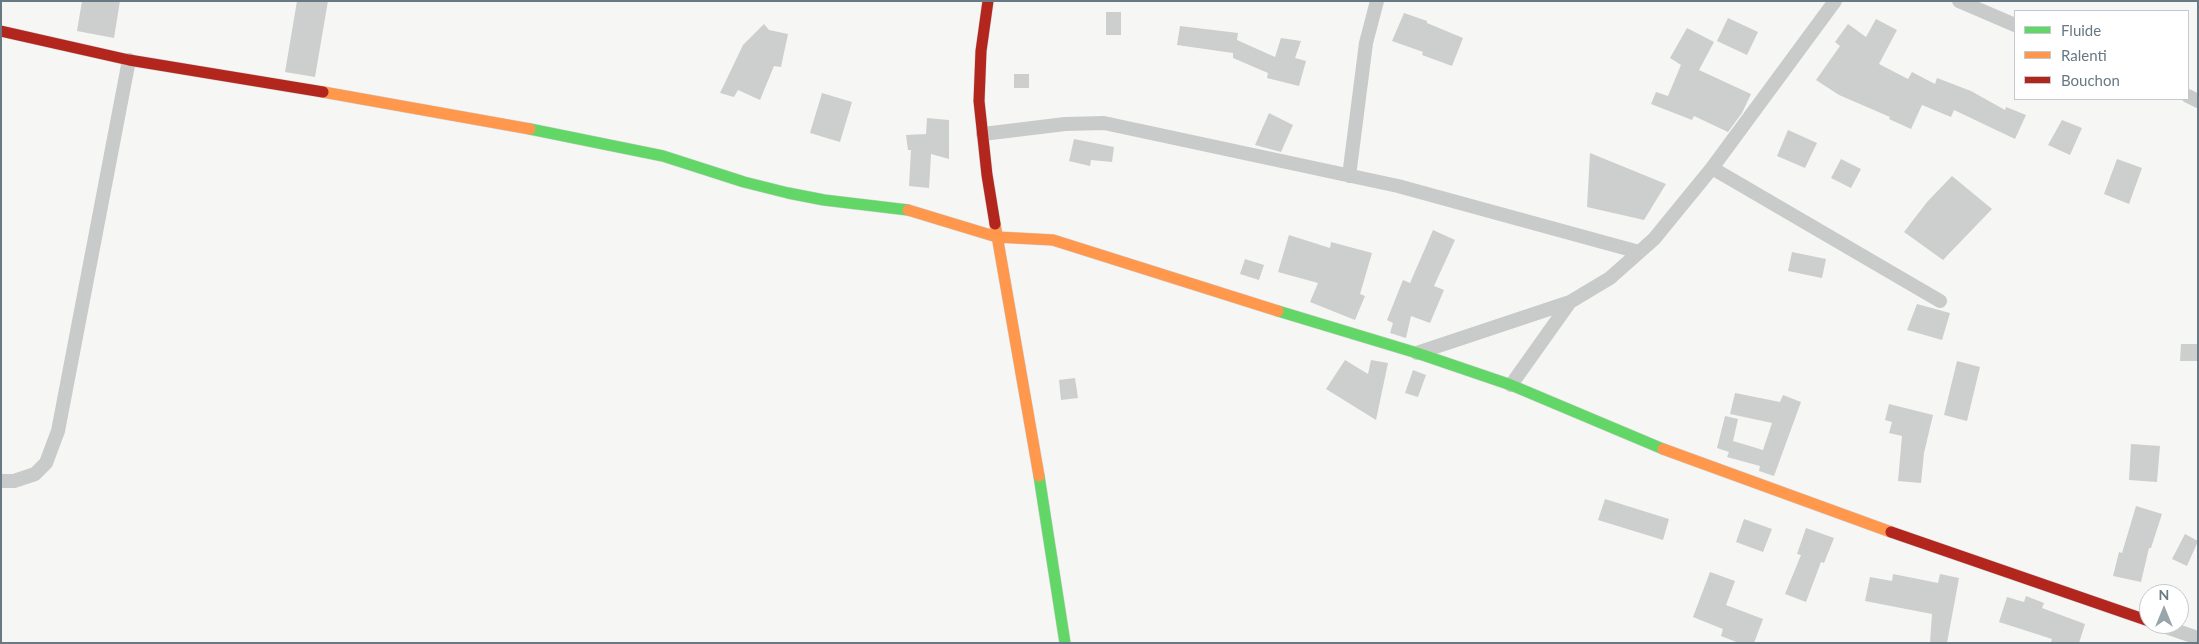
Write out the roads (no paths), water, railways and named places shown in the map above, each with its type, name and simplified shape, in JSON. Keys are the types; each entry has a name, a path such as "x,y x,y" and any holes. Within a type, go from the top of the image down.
{"street":[{"path":"988,1 981,51 979,101 987,174 1048,529 1065,643"},
{"path":"1349,176 1366,43 1377,1"},
{"path":"1417,353 1570,302 1610,278 1654,239 1712,168 1835,1"},
{"path":"1959,1 2014,25"},
{"path":"1,31 129,60 371,100 663,156 744,182 788,193 824,200 904,209 997,237 1053,240 1226,296 1417,353 1511,386 1676,455 1840,515 2139,618"},
{"path":"1,481 14,481 35,474 46,463 58,431 129,60"},
{"path":"983,134 1066,124 1104,124 1398,186 1639,252"},
{"path":"1712,168 1940,301"},
{"path":"1511,386 1570,302"},
{"path":"2175,637 2198,638"}]}
